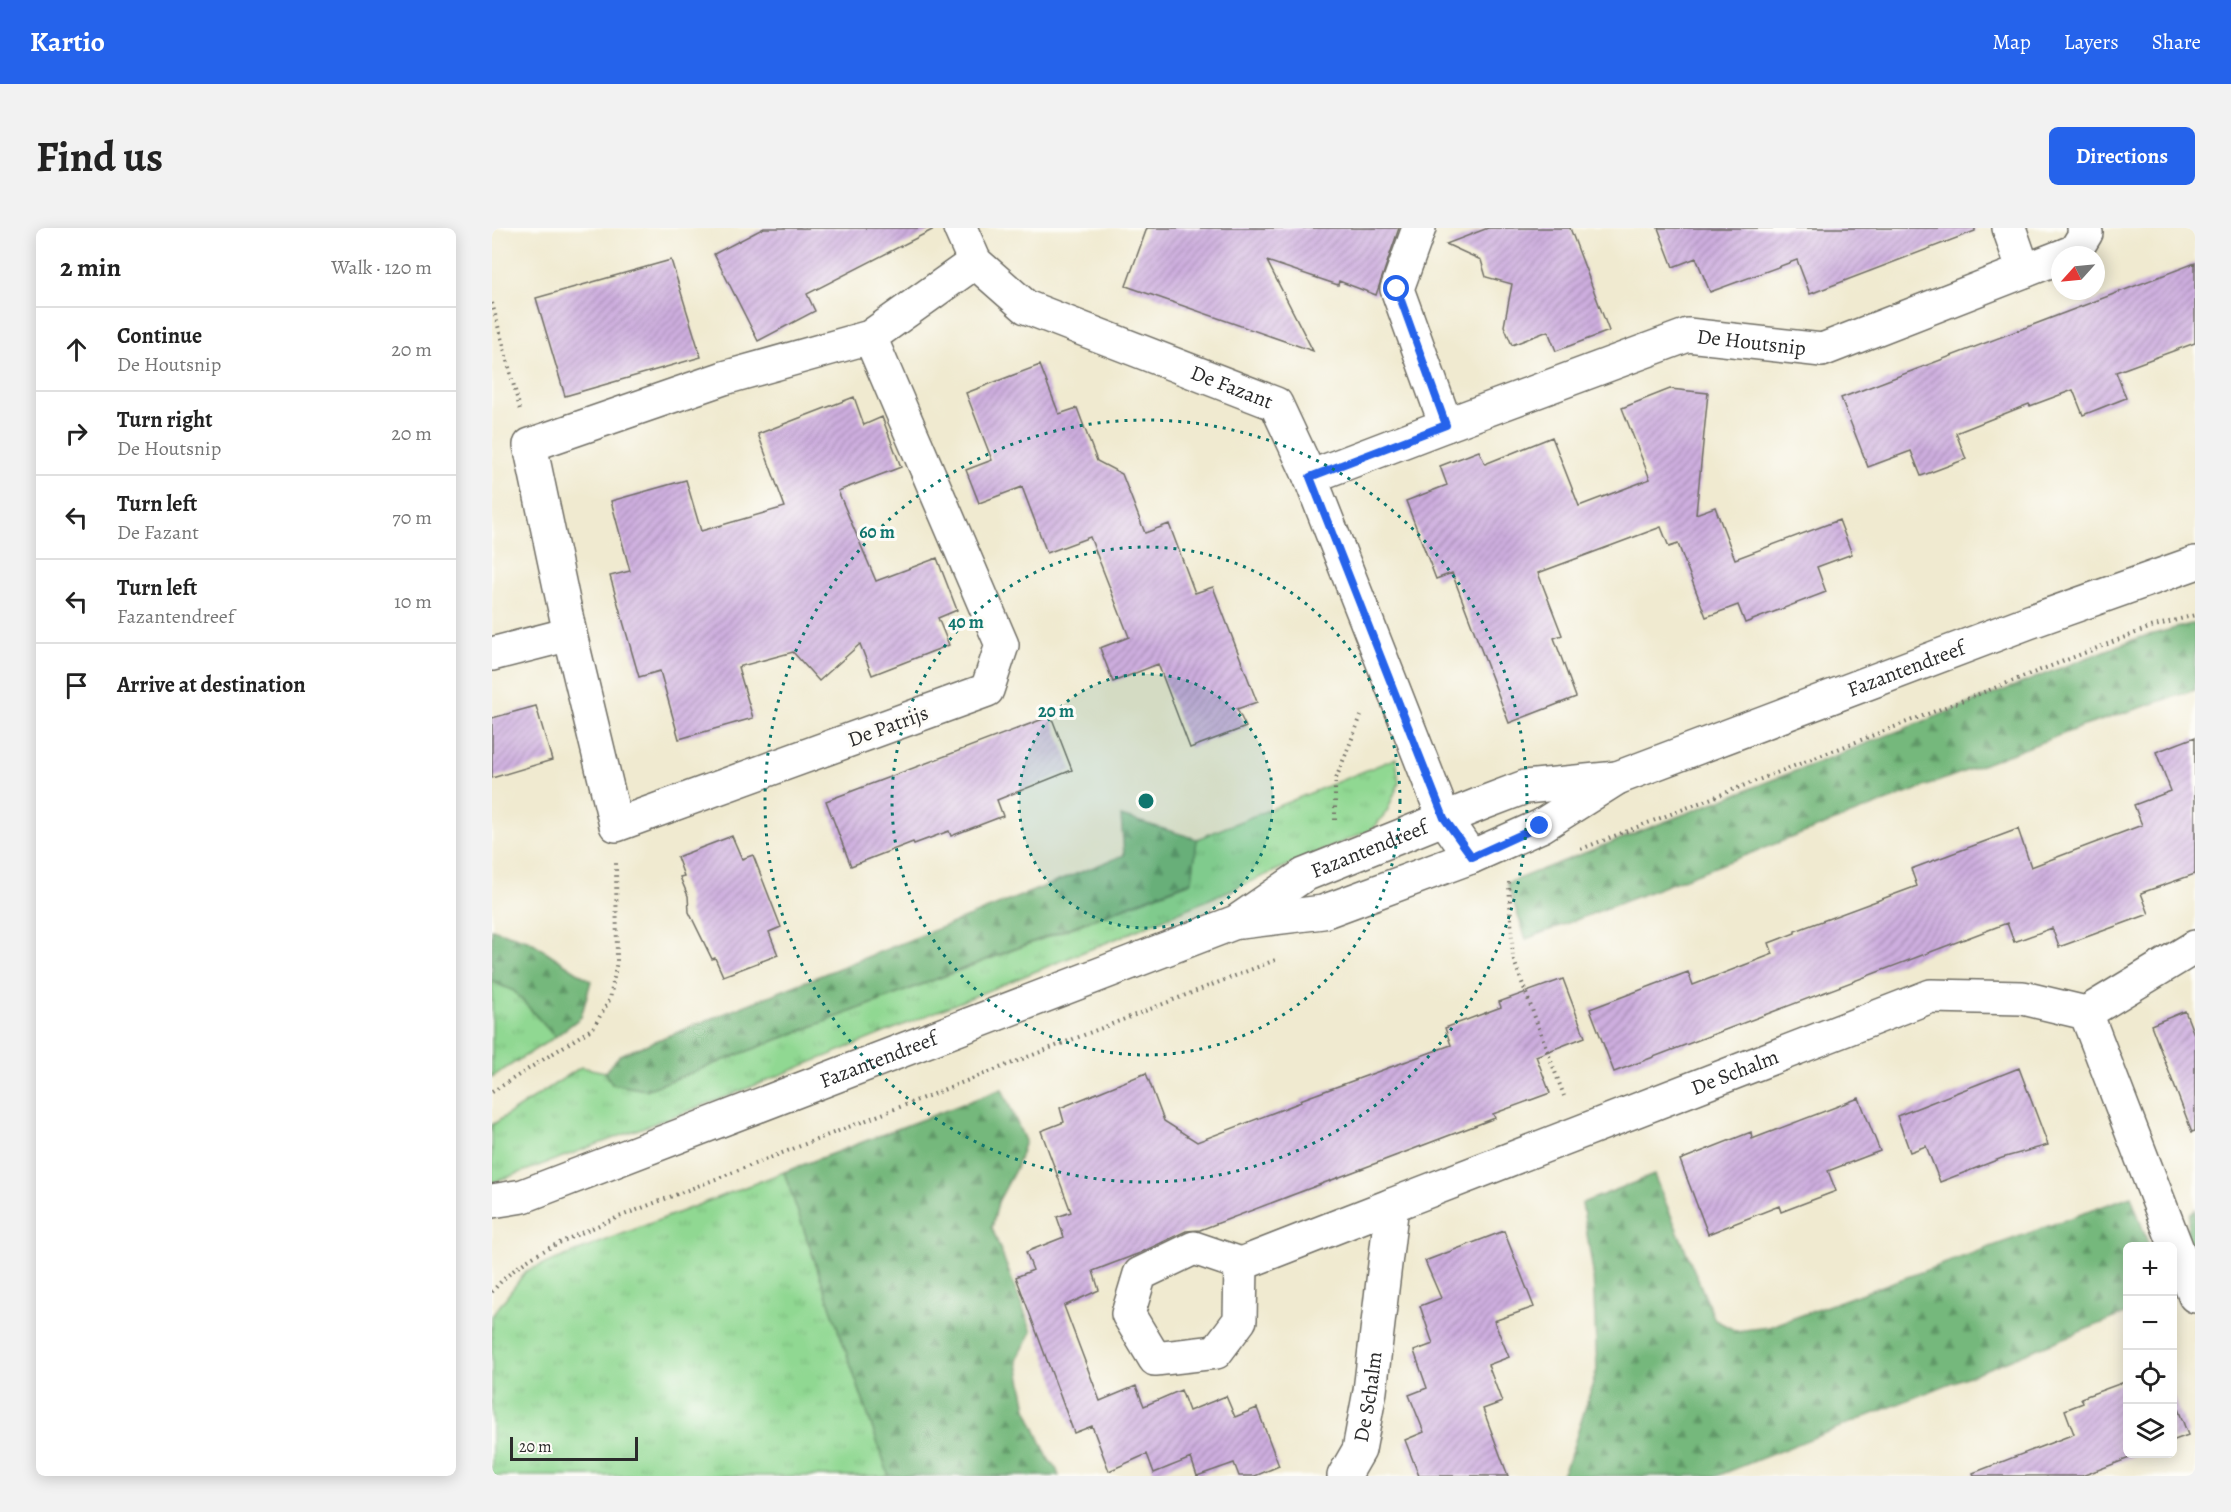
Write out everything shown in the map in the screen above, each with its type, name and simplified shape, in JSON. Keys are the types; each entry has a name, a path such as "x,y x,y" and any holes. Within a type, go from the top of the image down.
{"street":[{"name":"De Fazant","path":"960,228 975,262 1026,307 1276,405 1310,477 1444,818 1472,857"},
{"path":"1419,228 1397,289 1446,425"},
{"path":"2009,228 2024,271"},
{"path":"2078,246 2086,233 2084,228"},
{"name":"De Houtsnip","path":"1310,477 1688,335 1822,350 2051,260"},
{"path":"616,825 570,634 530,445 724,378 870,337 975,262"},
{"name":"De Patrijs","path":"616,825 987,690 1002,645 870,337"},
{"name":"Fazantendreef","path":"1236,922 1323,912 1472,857 1540,826 1617,778 2030,622 2195,563"},
{"path":"492,654 570,634"},
{"name":"Fazantendreef","path":"492,1221 507,1198 1236,922 1304,875 1444,818 1525,787 1617,778"},
{"path":"2195,947 2086,1013 2195,1296"},
{"name":"De Schalm","path":"1241,1264 1931,996 2023,998 2086,1013"},
{"name":"De Schalm","path":"1344,1476 1359,1450 1370,1391 1392,1205"}],"path":[{"path":"492,303 530,445"},
{"path":"1335,864 1335,780 1382,662"},
{"path":"492,1092 593,1028 610,999 617,961 616,825"},
{"path":"1508,878 1513,958 1578,1133"}],"green space":[{"path":"2195,623 2195,690 2081,727 1526,939 1507,883 2138,638"},
{"path":"1396,758 1399,783 1387,811 1373,829 1130,933 726,1097 492,1183 492,1125 581,1067 605,1072 612,1084 646,1090 1189,883 1192,880 1197,839"},
{"path":"1121,816 1197,839 1192,881 646,1090 612,1084 605,1072 620,1055 1124,855"},
{"path":"492,929 530,941 591,981 581,1017 555,1037 514,991 492,981"},
{"path":"492,981 514,991 555,1037 492,1077"},
{"path":"1002,1089 1025,1141 1016,1168 998,1202 992,1228 1032,1332 1017,1359 1028,1413 1049,1460 1059,1476 889,1476 784,1172"},
{"path":"784,1172 889,1476 492,1476 492,1316 526,1271"},
{"path":"1654,1175 1715,1320 1736,1331 1769,1327 2131,1196 2148,1242 2123,1242 2123,1315 1717,1476 1561,1476 1570,1457 1597,1370 1593,1272 1582,1203"},
{"path":"2195,1209 2195,1271 2184,1245 2190,1214"}],"building":[{"path":"764,228 936,228 807,294 815,311 758,341 714,254"},
{"path":"1147,228 1399,228 1376,295 1339,281 1338,285 1267,261 1313,351 1126,286"},
{"path":"1488,228 1570,228 1609,331 1556,351 1548,331 1512,345 1504,326 1512,284 1486,277 1481,260 1446,244"},
{"path":"1658,228 1975,228 1975,231 1810,294 1797,260 1710,292 1696,258 1673,267"},
{"path":"671,260 701,357 565,396 536,298"},
{"path":"2195,263 2195,343 2116,372 2126,398 2083,415 2073,390 2030,406 2029,404 1956,433 1966,459 1921,476 1911,451 1868,467 1841,398 2098,300 2105,300 2105,297"},
{"path":"1040,365 1059,414 1077,408 1097,461 1122,474 1145,533 1169,524 1195,593 1213,587 1257,702 1237,709 1246,727 1190,748 1158,664 1113,682 1100,648 1129,637 1090,537 1047,553 1022,487 979,503 966,470 992,460 966,393"},
{"path":"1670,389 1708,393 1696,514 1715,507 1735,559 1839,520 1852,554 1817,567 1826,592 1745,623 1738,605 1706,617 1678,544 1669,547 1661,527 1538,573 1562,635 1554,638 1576,697 1509,723 1452,573 1436,579 1406,501 1447,485 1440,466 1479,451 1485,464 1552,437 1579,506 1650,479 1622,408"},
{"path":"854,397 864,425 882,417 901,467 838,491 876,581 937,558 957,610 938,618 949,645 872,675 860,644 819,681 793,652 738,667 753,718 679,739 660,671 639,677 610,576 630,571 611,501 686,480 701,531 785,507 758,434"},
{"path":"536,706 552,760 492,778 492,718"},
{"path":"1051,716 1072,770 997,800 1003,816 951,836 949,831 914,844 913,842 851,866 826,801"},
{"path":"2195,737 2195,874 2141,893 2149,914 2059,947 2052,928 2014,942 2007,923 1614,1072 1590,1009 1688,972 1693,985 1773,954 1769,943 1795,933 1795,931 1917,886 1911,869 2018,829 2031,867 2142,825 2134,805 2171,791 2156,752"},
{"path":"732,836 742,859 753,855 781,927 769,932 778,955 723,976 689,912 688,896 680,877 684,876 677,857"},
{"path":"1563,979 1585,1037 1536,1056 1550,1093 1493,1114 1495,1118 1200,1230 1186,1231 1140,1253 1093,1271 1099,1290 1064,1306 1100,1401 1136,1386 1144,1406 1181,1390 1189,1411 1226,1396 1235,1417 1257,1408 1279,1466 1255,1476 1239,1476 1234,1463 1197,1476 1191,1458 1154,1473 1147,1454 1109,1471 1092,1426 1074,1433 1016,1277 1033,1270 1026,1252 1064,1237 1057,1217 1071,1212 1041,1131 1064,1122 1060,1108 1146,1073 1164,1121 1197,1142 1301,1102 1300,1100 1451,1045 1445,1028 1501,1007 1499,1002"},
{"path":"2185,1011 2195,1037 2195,1131 2192,1132 2151,1025"},
{"path":"2019,1068 2048,1145 2002,1158 1940,1182 1926,1146 1910,1152 1897,1116"},
{"path":"1859,1098 1880,1151 1828,1171 1836,1191 1781,1212 1779,1206 1708,1234 1680,1160 1751,1132 1752,1139"},
{"path":"1504,1231 1534,1307 1494,1321 1509,1357 1488,1365 1502,1402 1483,1409 1508,1476 1419,1476 1405,1440 1424,1432 1409,1395 1427,1388 1414,1351 1433,1344 1420,1306 1441,1298 1425,1261"},
{"path":"2123,1382 2123,1458 2129,1458 2082,1476 1974,1476 1973,1473 2074,1434 2065,1410 2083,1403 2081,1398"},
{"path":"2177,1406 2188,1435 2177,1439"}],"route":[{"path":"1397,289 1446,425 1310,477 1444,818 1472,857 1540,826"}]}
